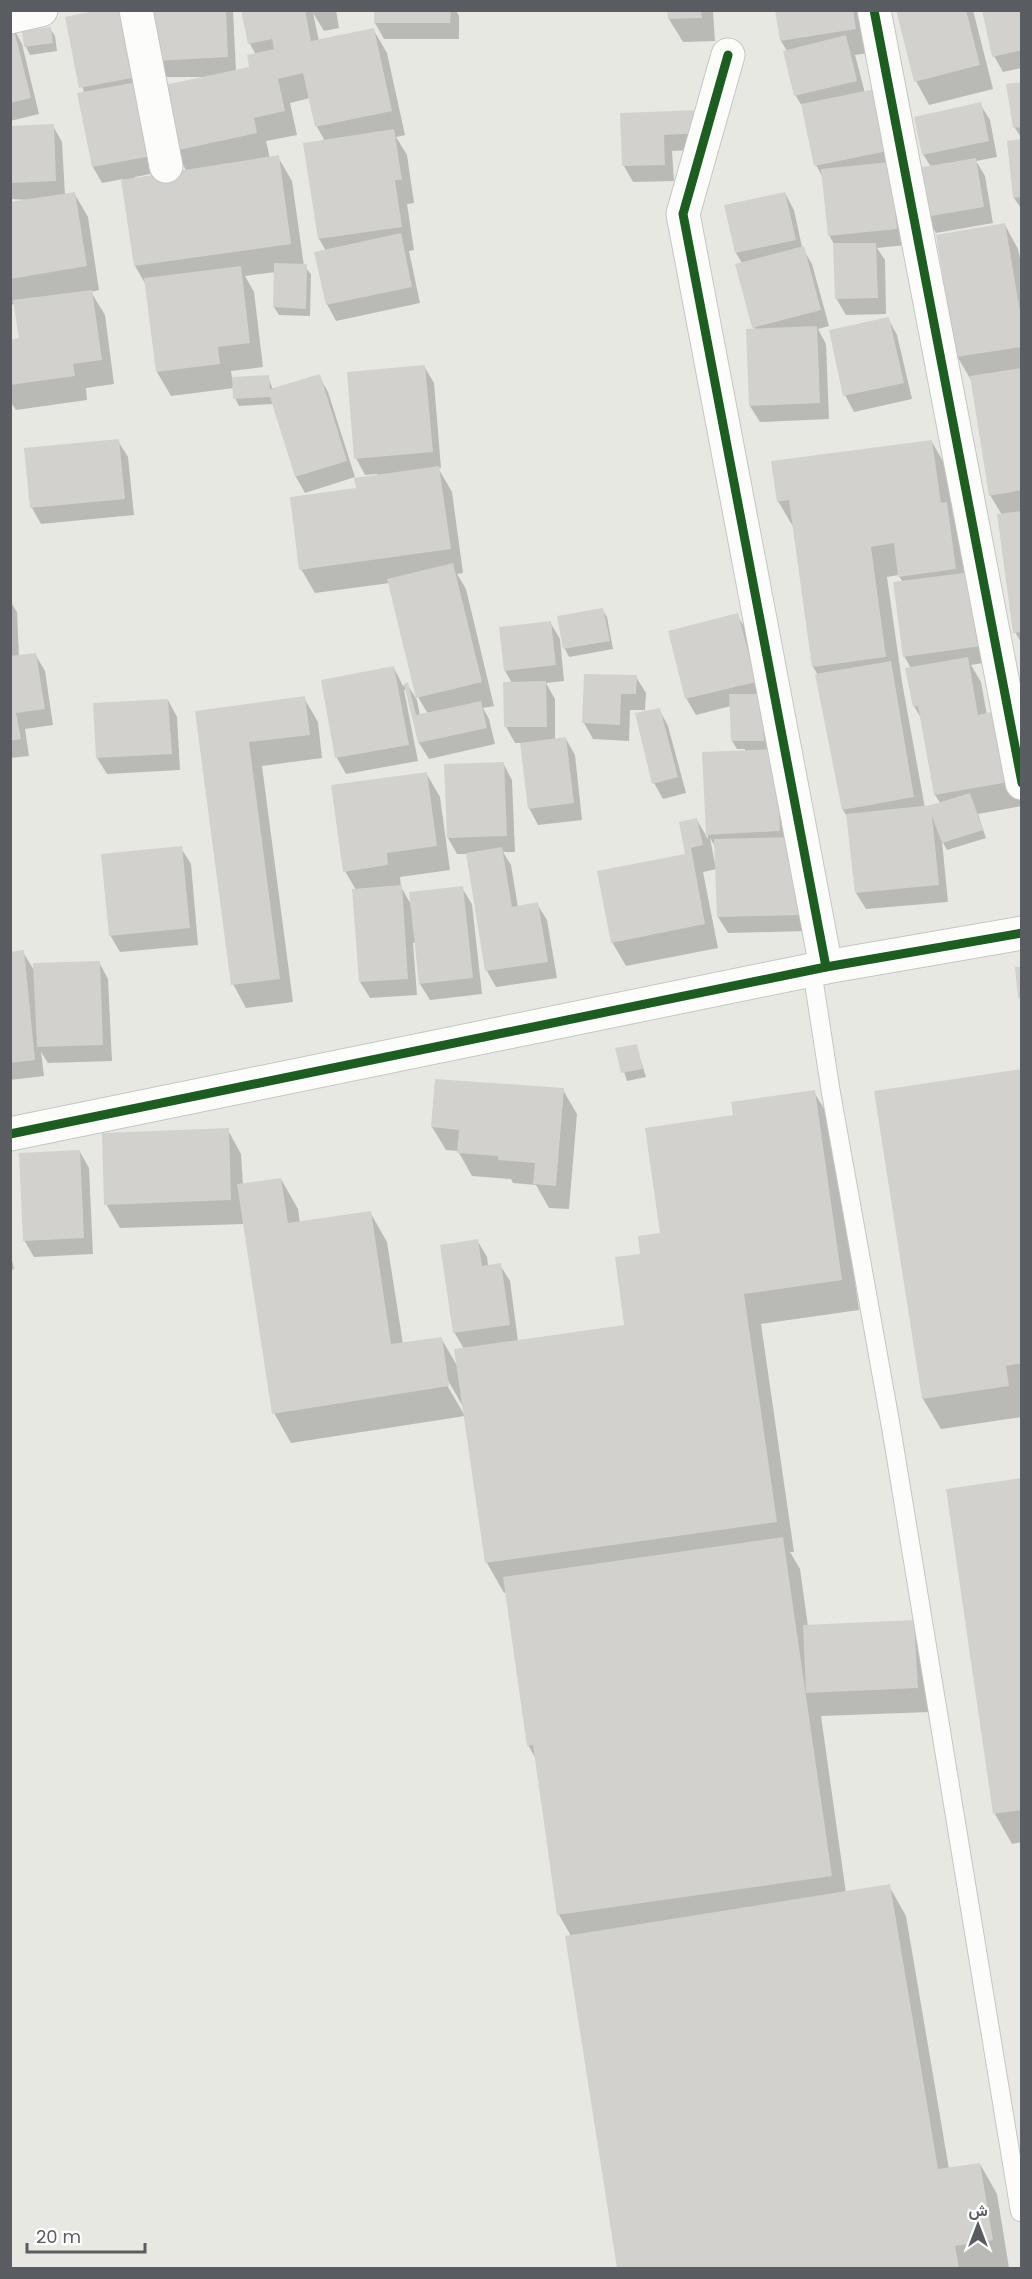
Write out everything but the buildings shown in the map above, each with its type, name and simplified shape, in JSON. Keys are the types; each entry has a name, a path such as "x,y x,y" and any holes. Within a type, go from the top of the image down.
{"street":[{"path":"10,17 41,10"},
{"path":"136,10 166,166"},
{"path":"874,10 1022,783"},
{"path":"728,55 683,214 819,968"},
{"path":"10,1134 819,968 1022,933"}],"lane":[{"path":"819,968 831,1093 891,1427 1020,2212"}],"cycle path":[{"path":"874,10 1022,783"},
{"path":"728,55 683,214 826,967"},
{"path":"10,1134 826,967 1022,933"}]}
